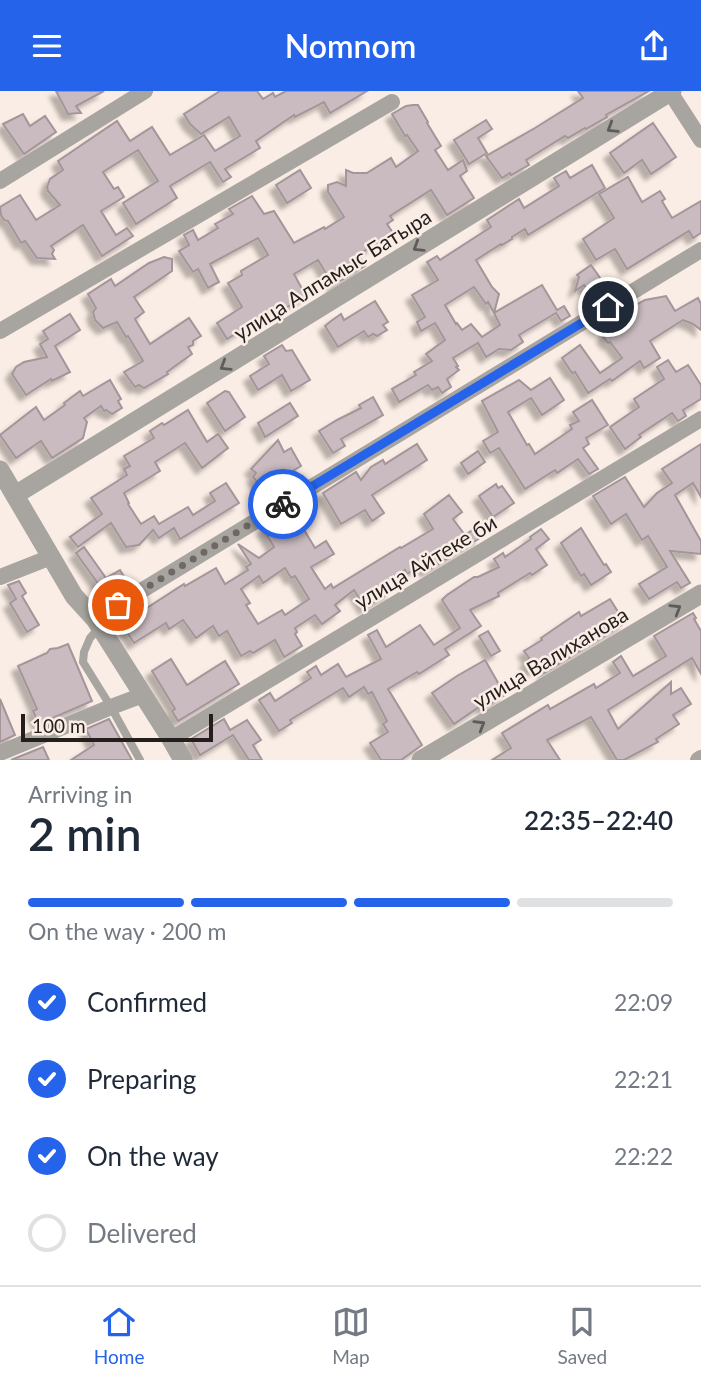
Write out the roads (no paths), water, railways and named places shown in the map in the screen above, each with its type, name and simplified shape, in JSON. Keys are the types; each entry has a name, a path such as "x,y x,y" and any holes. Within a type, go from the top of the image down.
{"street":[{"path":"0,181 145,91"},
{"path":"671,92 701,140"},
{"name":"улица Алпамыс Батыра","path":"15,495 671,92"},
{"path":"0,331 393,102"},
{"path":"97,623 701,250"},
{"name":"улица Айтеке би","path":"172,739 701,419"},
{"path":"0,470 74,596 97,623 183,760"},
{"path":"0,577 51,557"},
{"name":"улица Валиханова","path":"421,760 701,594"},
{"path":"0,753 144,695"}],"lane":[{"path":"97,623 84,652 83,662 140,760"}]}
